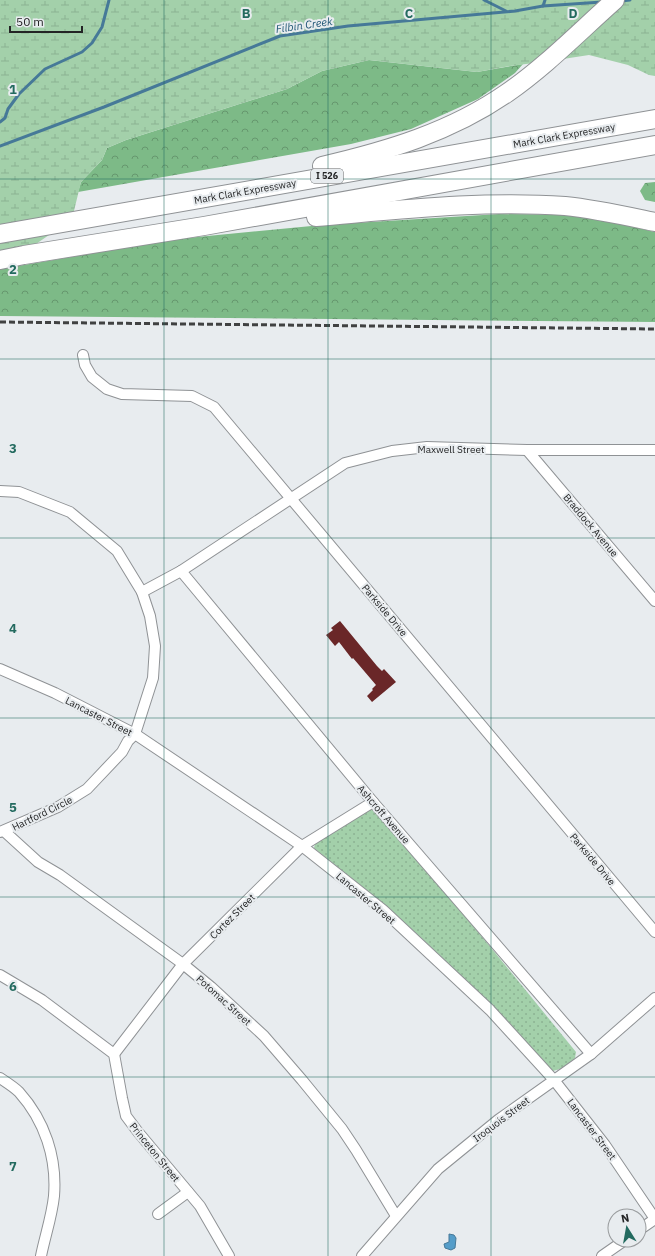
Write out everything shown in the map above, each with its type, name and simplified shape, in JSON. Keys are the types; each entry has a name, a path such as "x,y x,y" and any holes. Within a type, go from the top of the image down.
{"highway":[{"path":"164,205 284,174 361,157 399,146 440,130 507,93 555,54 615,0"},
{"name":"Mark Clark Expressway","path":"0,234 655,119"},
{"path":"0,260 204,226 655,145"},
{"path":"204,226 443,206 514,204 567,207 624,215 655,222"}],"street":[{"name":"Parkside Drive","path":"83,355 85,365 92,377 107,389 122,394 192,396 214,407 655,932"},
{"name":"Maxwell Street","path":"142,592 181,571 345,463 392,451 427,447 527,450 655,450"},
{"name":"Braddock Avenue","path":"527,450 655,601"},
{"name":"Hartford Circle","path":"0,490 19,492 70,512 117,551 142,592 150,616 155,646 153,678 135,734 128,741 122,752 87,789 58,807 2,832"},
{"name":"Ashcroft Avenue","path":"181,571 373,802 591,1054"},
{"name":"Lancaster Street","path":"0,668 55,692 135,734 302,846 383,910 490,1010 554,1080 605,1145 655,1219"},
{"name":"Cortez Street","path":"114,1054 183,964 302,846 373,802"},
{"name":"Potomac Street","path":"2,832 38,862 60,875 183,964 211,987 264,1036 342,1130 356,1150 396,1216"},
{"path":"0,975 42,1000 114,1054"},
{"name":"Iroquois Street","path":"362,1256 438,1170 498,1120 591,1054 655,998"},
{"name":"Princeton Street","path":"114,1054 126,1116 200,1206 229,1256"},
{"path":"0,1078 19,1092 40,1121 53,1156 55,1177 54,1198 41,1256"},
{"path":"158,1214 188,1192"},
{"path":"602,1256 614,1248"}],"green space":[{"path":"0,0 655,0 655,76 649,75 628,65 589,55 477,72 369,60 322,71 287,89 126,140 107,148 102,160 81,182 72,219 0,269"},
{"path":"369,60 477,72 523,64 515,73 478,99 411,129 351,144 78,192 81,182 102,160 107,148 126,140 287,89 322,71"},
{"path":"655,182 655,202 645,200 640,191 645,183"},
{"path":"499,214 584,215 655,232 655,322 0,316 0,269 177,239 322,225"},
{"path":"372,809 450,899 576,1052 575,1058 563,1068 553,1071 477,992 430,946 387,908 314,848 315,844 358,813"}],"water":[{"path":"449,1234 454,1235 456,1238 455,1248 451,1250 445,1248 444,1244 449,1242"}],"building":[{"path":"340,621 377,666 382,671 384,669 396,682 372,702 367,696 376,685 353,658 352,659 339,642 335,646 326,635 333,630 331,628"}],"waterway":[{"path":"0,122 5,118 8,109 19,94 45,69 82,52 92,43 102,27 109,0"},
{"path":"484,0 506,11"},
{"name":"Filbin Creek","path":"543,6 545,0"},
{"name":"Filbin Creek","path":"621,1 630,0"},
{"name":"Filbin Creek","path":"0,146 104,107 280,36 348,26 515,11 543,6 602,2"}],"railway":[{"path":"0,322 655,329"}]}
